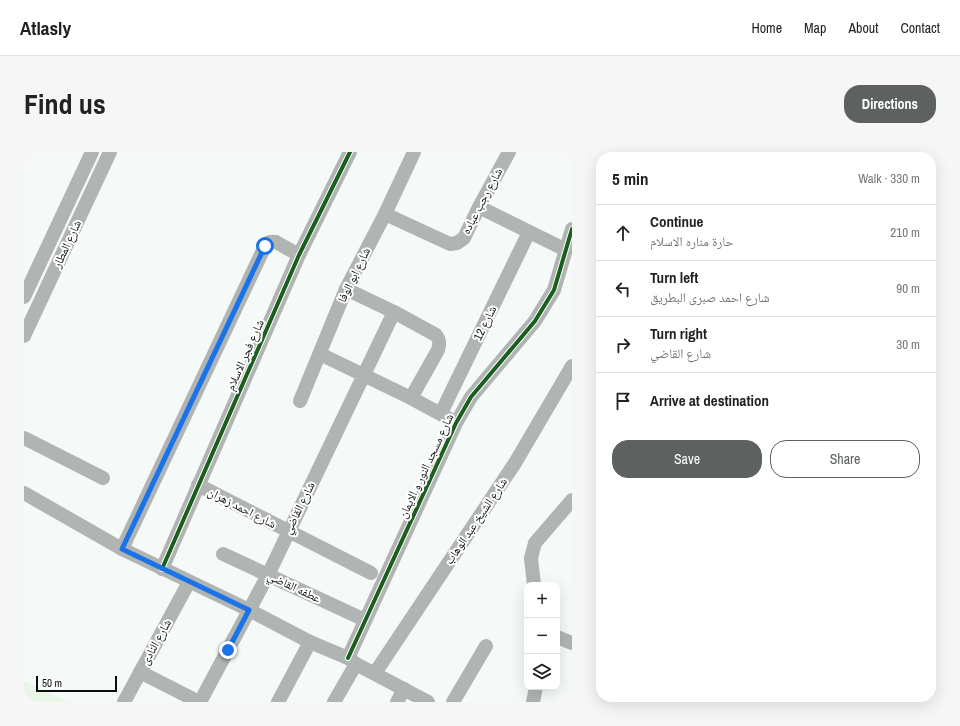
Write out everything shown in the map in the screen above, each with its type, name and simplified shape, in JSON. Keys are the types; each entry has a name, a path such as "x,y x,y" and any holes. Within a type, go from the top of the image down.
{"street":[{"name":"شارع فجر الاسلام","path":"162,569 299,256 350,152"},
{"name":"شارع ابو الوفا","path":"300,401 346,289 385,214 414,152"},
{"name":"شارع رجب عباده","path":"385,214 450,244 457,243 464,238 509,152"},
{"path":"91,154 108,157"},
{"name":"شارع المطار","path":"24,297 91,154"},
{"name":"شارع المطار","path":"24,336 108,157"},
{"path":"479,207 566,250"},
{"name":"شارع مسجد النور و الايمان","path":"334,702 352,661 365,620 456,423 471,397 535,321 554,290 572,229"},
{"name":"شارع 12","path":"441,413 529,232"},
{"path":"122,549 265,246 271,241 276,242 299,256"},
{"path":"346,289 394,312 436,335 439,339 440,345 438,350 411,398"},
{"name":"شارع القاضي","path":"199,702 268,575 394,312"},
{"path":"320,354 441,413 456,423"},
{"name":"شارع الشيخ عبد الوهاب","path":"375,673 515,463 572,366"},
{"path":"24,438 103,478"},
{"name":"شارع احمد زهران","path":"198,485 371,573"},
{"path":"24,493 122,549 249,610 310,642 352,661 428,702"},
{"path":"534,582 531,558 536,543 572,500"},
{"name":"عطفه القاضي","path":"223,554 365,620"},
{"name":"شارع النادى","path":"124,702 189,582"},
{"path":"560,638 572,643"},
{"path":"278,702 310,642"},
{"path":"453,702 486,646"},
{"path":"140,672 199,702"},
{"path":"397,702 404,689"},
{"path":"533,702 535,690"}],"green space":[{"path":"24,681 68,702 24,702"}],"cycle path":[{"path":"162,569 299,255 350,152"},
{"path":"348,658 456,423 471,397 535,321 554,290 572,229"}],"route":[{"path":"228,650 249,610 122,549 265,246"}]}
